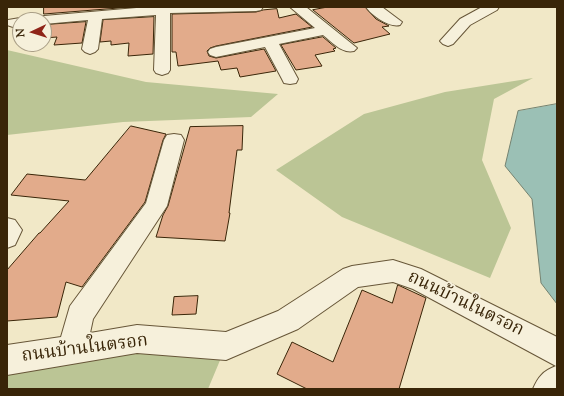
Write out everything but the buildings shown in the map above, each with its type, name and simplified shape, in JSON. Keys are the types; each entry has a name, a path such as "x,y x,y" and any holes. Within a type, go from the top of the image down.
{"street":[{"path":"52,19 163,9 256,7"},
{"path":"297,7 349,48"},
{"path":"373,7 395,22"},
{"path":"448,41 465,22 492,7"},
{"path":"162,70 163,9"},
{"path":"90,49 96,16"},
{"path":"216,52 326,30"},
{"path":"270,41 290,79"},
{"path":"72,350 80,315 156,206 174,140"},
{"path":"7,227 10,230 7,238"},
{"name":"ถนนบ้านในตรอก","path":"7,360 137,339 226,346 288,320 352,277 393,271 422,280 557,352"},
{"path":"548,389 557,380"}],"green space":[{"path":"7,50 146,82 278,94 251,117 123,122 7,135"},
{"path":"533,78 494,99 482,160 511,228 490,278 342,217 276,170 364,114 445,92"},
{"path":"226,346 208,389 7,389 7,365"}],"water":[{"path":"557,104 557,304 541,283 532,199 505,166 518,111"}]}
